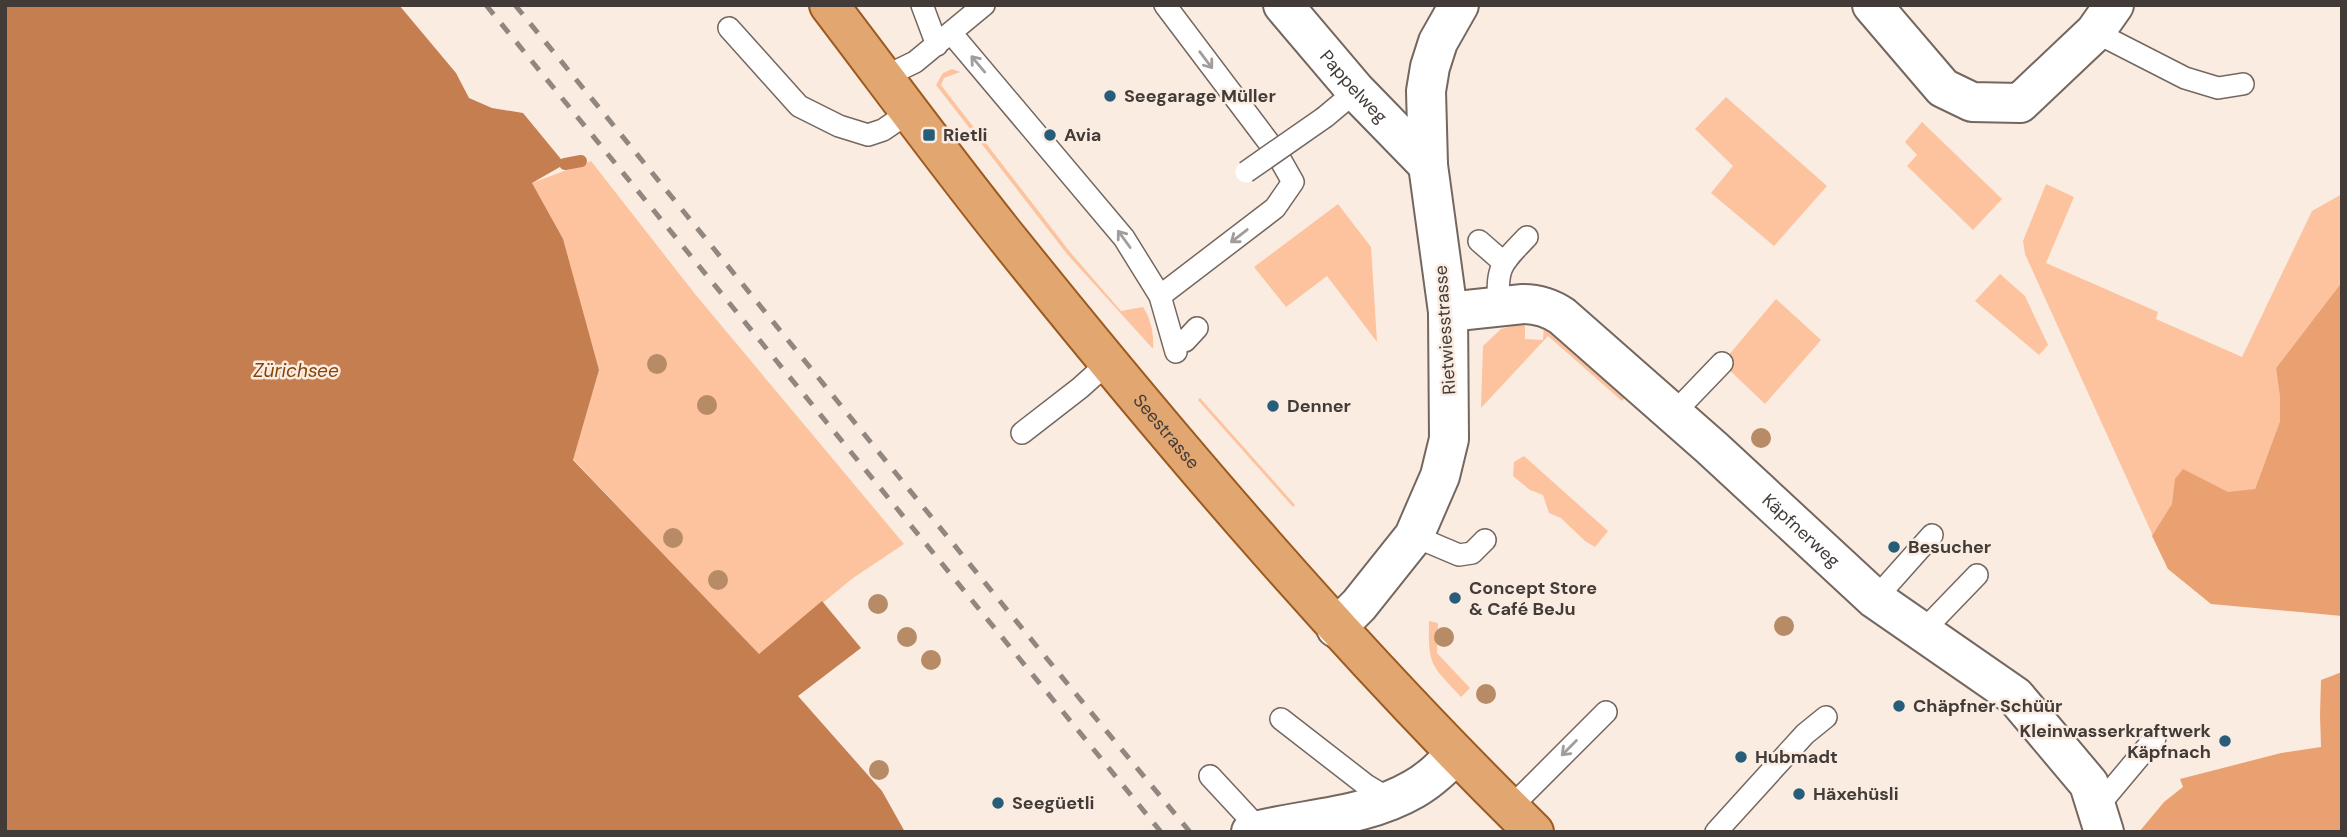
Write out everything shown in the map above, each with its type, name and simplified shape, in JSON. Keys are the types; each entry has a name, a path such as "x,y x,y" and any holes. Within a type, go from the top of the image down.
{"main road":[{"name":"Seestrasse","path":"829,5 1010,242 1109,362 1336,628 1522,820"}],"street":[{"name":"Pappelweg","path":"1283,5 1356,91 1428,165"},
{"name":"Rietwiesstrasse","path":"1336,628 1359,605 1414,536 1440,476 1449,439 1448,312 1428,165 1426,91 1438,42 1459,5"},
{"path":"1872,5 1943,88 1972,102 2020,103 2105,19"},
{"name":"Käpfnerweg","path":"1448,312 1535,304 1562,316 1875,599 1907,632 2015,696 2089,783 2101,819"},
{"path":"1255,831 1366,810 1429,779 1456,754"}],"lane":[{"path":"922,5 944,40 1124,237 1186,340"},
{"path":"884,77 915,62 984,5"},
{"path":"1160,296 1275,208 1293,182 1276,152 1165,5"},
{"path":"2105,19 2185,78 2218,88 2243,84"},
{"path":"729,27 799,106 839,126 868,135 883,130 911,111"},
{"path":"1246,172 1325,117 1356,91"},
{"path":"1499,306 1497,287 1503,262 1527,237"},
{"path":"1479,241 1503,262"},
{"path":"1022,433 1109,362"},
{"path":"1673,414 1722,363"},
{"path":"1875,599 1932,535"},
{"path":"1414,536 1459,555 1472,553 1485,540"},
{"path":"1907,632 1976,575"},
{"path":"1522,820 1606,712"},
{"path":"1716,832 1805,734 1826,717"},
{"path":"1281,719 1366,785 1391,800"},
{"path":"2101,819 2155,738"},
{"path":"1210,776 1255,831"}],"shaded area":[{"path":"952,69 960,72 944,78 941,85 1070,252 1121,311 1143,307 1151,327 1153,349 1067,254 936,85 943,73"},
{"path":"1726,97 1827,186 1774,246 1711,193 1733,166 1695,129"},
{"path":"1922,122 2002,199 1973,230 1907,166 1917,155 1905,142"},
{"path":"591,161 695,294 904,544 853,578 759,655 573,459 599,370 532,183"},
{"path":"2046,184 2074,197 2046,263 2158,312 2156,319 2242,357 2312,211 2342,194 2342,282 2276,368 2280,421 2255,489 2168,569 2025,254 2023,241"},
{"path":"1338,204 1371,247 1377,342 1327,276 1286,307 1254,267"},
{"path":"2000,274 2025,296 2048,345 2039,355 1975,301"},
{"path":"2342,282 2342,616 2211,604 2168,569 2152,536 2172,504 2175,479 2183,469 2228,492 2255,489 2280,421 2276,368"},
{"path":"1776,299 1821,340 1765,404 1722,363"},
{"path":"1525,322 1525,339 1543,340 1544,324 1627,395 1622,401 1548,336 1481,408 1483,346 1501,329"},
{"path":"1200,398 1295,505 1293,507 1198,400"},
{"path":"1524,456 1608,531 1595,547 1561,518 1549,513 1543,495 1530,490 1513,476 1514,462"},
{"path":"1429,621 1438,623 1437,653 1470,688 1461,697 1433,664 1429,648"},
{"path":"2342,672 2342,832 2139,832 2164,802 2183,787 2180,779 2281,753 2321,747 2321,680"}],"water":[{"name":"Zürichsee","path":"5,5 399,5 456,73 469,98 492,108 523,113 565,164 532,183 563,239 599,370 573,460 759,654 822,601 861,648 798,696 882,791 905,832 5,832"}],"waterway":[{"path":"565,164 581,161"}],"railway":[{"path":"486,5 1161,832"},
{"path":"515,5 1190,832"}],"place":[{"name":"Seegarage Müller","path":"1110,96"},
{"name":"Rietli","path":"929,135"},
{"name":"Avia","path":"1050,135"},
{"name":"Denner","path":"1273,406"},
{"name":"Besucher","path":"1894,547"},
{"name":"Concept Store & Café BeJu","path":"1455,598"},
{"name":"Chäpfner Schüür","path":"1899,706"},
{"name":"Kleinwasserkraftwerk Käpfnach","path":"2225,741"},
{"name":"Hubmadt","path":"1741,757"},
{"name":"Häxehüsli","path":"1799,794"},
{"name":"Seegüetli","path":"998,803"}]}
